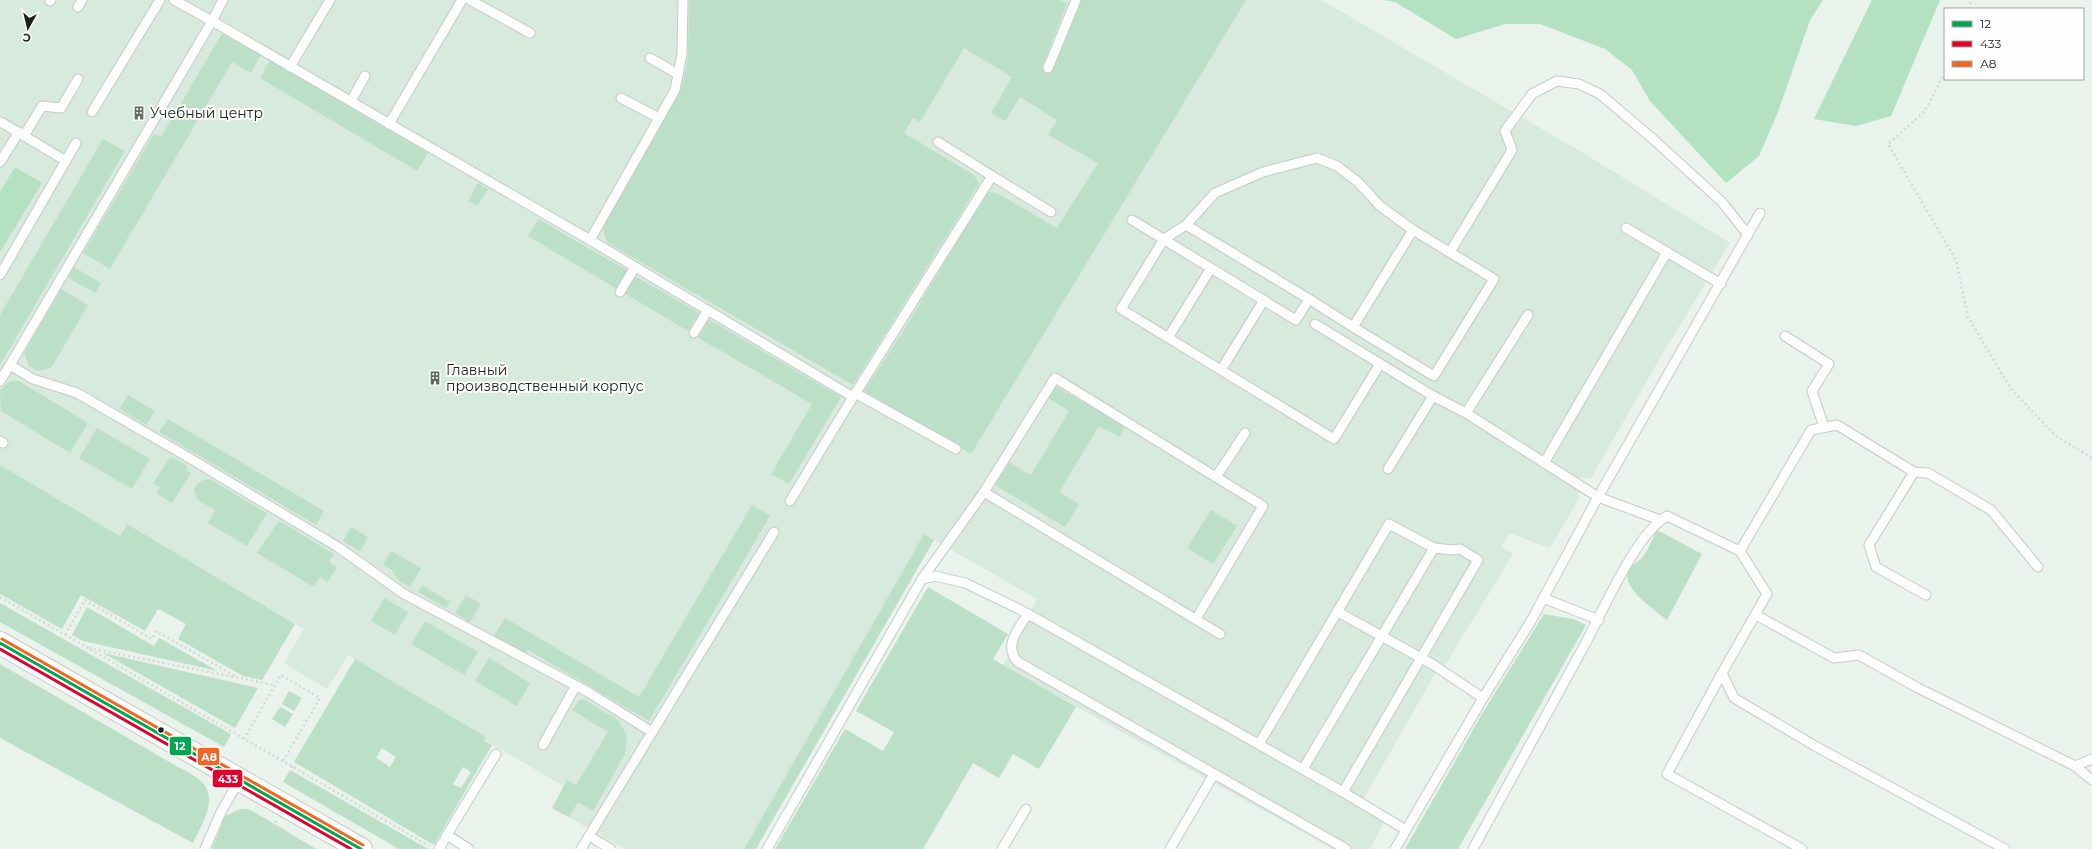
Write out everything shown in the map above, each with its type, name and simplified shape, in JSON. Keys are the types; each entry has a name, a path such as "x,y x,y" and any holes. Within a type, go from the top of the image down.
{"main road":[{"path":"0,643 361,849"}],"lane":[{"path":"92,112 160,0"},
{"path":"174,0 590,240 854,395 956,449"},
{"path":"0,381 223,0"},
{"path":"290,67 330,0"},
{"path":"389,124 462,0"},
{"path":"470,0 530,33"},
{"path":"590,240 675,90 682,54 683,0"},
{"path":"1048,68 1076,0"},
{"path":"650,58 678,74"},
{"path":"350,101 365,76"},
{"path":"0,162 42,106 61,108 78,79"},
{"path":"1450,252 1512,150 1506,131 1532,94 1557,81 1579,84 1600,94 1653,139 1722,202 1748,235"},
{"path":"620,98 659,118"},
{"path":"1,122 66,160"},
{"path":"938,142 1051,212"},
{"path":"0,275 76,143"},
{"path":"1186,225 1434,376 1494,279 1413,230 1380,206 1358,182 1337,166 1317,158 1263,172 1215,193 1186,225 1164,239 1121,309 1334,439 1380,364"},
{"path":"790,501 854,395 992,176"},
{"path":"1395,849 1543,598 1598,497 1721,284 1760,213"},
{"path":"1132,220 1296,320 1309,300"},
{"path":"1626,228 1721,284"},
{"path":"1353,327 1413,230"},
{"path":"1544,463 1667,252"},
{"path":"620,292 635,267"},
{"path":"1168,338 1210,268"},
{"path":"1221,370 1264,300"},
{"path":"694,333 708,310"},
{"path":"1466,413 1528,315"},
{"path":"1315,324 1433,396 1466,413 1598,497 1660,520"},
{"path":"1785,336 1829,364 1812,391 1824,427"},
{"path":"10,365 32,379 76,393 338,547 404,594 575,687 588,692 652,732"},
{"path":"767,849 922,579 984,492 1055,378 1263,506 1196,619"},
{"path":"1388,469 1433,396"},
{"path":"1740,551 1811,430 1837,425 1914,472 1928,473 1991,510 2038,567"},
{"path":"1216,477 1245,433"},
{"path":"1914,472 1869,544 1876,567 1926,595"},
{"path":"984,492 1220,634"},
{"path":"1473,849 1598,620 1629,560 1660,520 1667,516 1740,551 1768,594 1722,672 1667,774 1802,849"},
{"path":"1259,744 1389,524 1434,548 1453,550 1460,549 1478,560 1343,792"},
{"path":"581,849 774,532"},
{"path":"1302,769 1380,636 1434,548"},
{"path":"922,579 935,576 966,583 1028,614 1259,744 1406,830"},
{"path":"1543,598 1598,620"},
{"path":"1338,612 1420,658 1483,698"},
{"path":"1028,614 1012,641 1011,653 1018,662 1346,849"},
{"path":"1756,615 1834,658 1858,655 1918,688 2075,766 2092,780"},
{"path":"1722,672 1734,698 1815,746 2005,849"},
{"path":"543,744 575,687"},
{"path":"435,848 447,836 496,754"},
{"path":"2075,766 2092,760"},
{"path":"1170,849 1214,774"},
{"path":"205,849 221,812 240,779"},
{"path":"1002,849 1026,809"},
{"path":"447,836 469,849"},
{"path":"589,836 611,849"}],"path":[{"path":"1944,74 1925,110 1888,144 1956,260 1968,317 2011,389 2056,436 2092,458"},
{"path":"0,597 435,848"},
{"path":"65,635 85,600 152,639 156,631 237,678"},
{"path":"86,647 275,685"},
{"path":"244,738 281,675 320,698 283,761"},
{"path":"292,766 294,791"},
{"path":"276,821 274,826 303,848"}],"shaded area":[{"path":"0,0 1317,0 1323,1 1588,156 1730,243 1660,358 1591,478 1579,478 1578,500 1550,548 1510,533 1501,546 1513,554 1445,665 1436,672 1363,800 1387,816 1370,849 1333,849 1003,666 1037,599 924,534 744,849 625,849 552,808 564,786 484,740 486,737 348,655 327,689 284,663 304,629 127,524 120,536 0,465"}],"green space":[{"path":"689,0 1060,0 1067,4 1042,67 1052,72 1081,0 1246,0 971,454 864,391 902,333 987,192 997,193 1057,228 1098,163 1048,135 1057,120 1020,97 1005,121 991,113 1012,77 964,48 920,122 913,118 904,133 974,175 979,184 853,385 608,243 605,237 604,225 606,218 682,87 688,58"},
{"path":"1383,0 1823,0 1810,20 1778,112 1759,156 1726,183 1650,101 1632,70 1605,49 1540,24 1505,24 1456,39 1395,2"},
{"path":"1872,0 1940,0 1891,116 1856,126 1814,119"},
{"path":"223,32 261,55 251,73 232,62 110,269 83,253 154,134 161,137"},
{"path":"270,60 428,153 417,171 260,78"},
{"path":"103,139 125,151 0,365 0,315"},
{"path":"15,167 42,183 0,252 0,192"},
{"path":"478,183 488,189 477,206 468,201"},
{"path":"538,219 628,271 617,289 528,236"},
{"path":"74,267 101,283 95,293 68,278"},
{"path":"635,276 699,313 688,331 624,293"},
{"path":"61,289 88,305 51,368 38,371 29,366 24,353"},
{"path":"708,319 841,397 789,484 771,474 812,404 697,337"},
{"path":"19,381 88,423 70,453 1,411 0,390 8,383"},
{"path":"1055,386 1125,427 1119,437 1099,426 1059,492 1079,504 1065,527 995,485 1009,462 1031,475 1069,411 1048,398"},
{"path":"128,395 155,411 146,425 119,409"},
{"path":"168,419 324,511 316,525 159,432"},
{"path":"97,428 150,459 132,489 79,458"},
{"path":"170,458 174,458 187,466 187,471 191,473 172,503 156,493 160,487 153,483"},
{"path":"0,465 120,536 127,524 295,624 262,680 243,676 178,639 186,624 158,609 145,631 81,595 62,629 0,594"},
{"path":"204,479 210,479 267,513 247,546 208,523 215,510 198,500 194,491 196,485"},
{"path":"752,505 770,516 649,721 528,650 525,655 494,636 505,618 639,697"},
{"path":"1211,510 1237,526 1213,564 1187,548"},
{"path":"278,522 283,523 334,554 329,562 337,567 328,582 320,577 314,587 257,553"},
{"path":"351,527 368,537 360,551 343,541"},
{"path":"1657,530 1702,554 1667,620 1641,599 1630,585 1628,579 1629,570 1643,557"},
{"path":"924,534 934,540 756,849 744,849"},
{"path":"391,551 421,568 410,587 397,579 392,570 383,565"},
{"path":"422,585 450,602 446,608 418,592"},
{"path":"928,587 1008,634 993,659 1076,707 1039,769 1013,754 999,778 973,763 923,849 775,849 845,729 883,751 894,732 856,711"},
{"path":"466,595 481,604 470,622 455,613"},
{"path":"384,598 408,612 395,635 371,621"},
{"path":"0,603 231,734 224,747 0,622"},
{"path":"87,607 154,646 159,638 218,671 83,641 72,635"},
{"path":"1544,614 1573,619 1586,625 1458,849 1405,849 1482,714"},
{"path":"425,621 478,652 464,675 411,644"},
{"path":"103,653 258,688 235,728"},
{"path":"489,658 530,683 517,706 475,681"},
{"path":"355,659 486,737 484,741 492,745 434,845 294,762","holes":["382,748 396,757 390,767 376,758","463,767 471,772 461,788 453,784"]},
{"path":"0,664 191,774 202,782 207,789 209,804 204,821 193,843 0,738"},
{"path":"289,691 302,698 294,711 282,704"},
{"path":"583,699 618,720 627,735 625,754 593,811 578,802 569,817 552,808 567,780 576,785 608,732 572,710 579,700"},
{"path":"280,707 293,714 285,727 272,719"},
{"path":"290,770 428,849 399,849 283,782"},
{"path":"240,809 248,809 256,813 316,849 212,849 225,816"}],"transit line":[{"name":"А8","path":"2,639 363,845"},
{"name":"12","path":"0,643 361,849"},
{"name":"433","path":"0,649 351,849"}],"place":[{"name":"Учебный центр","path":"139,113"},
{"name":"Главный производственный корпус","path":"435,378"}]}
